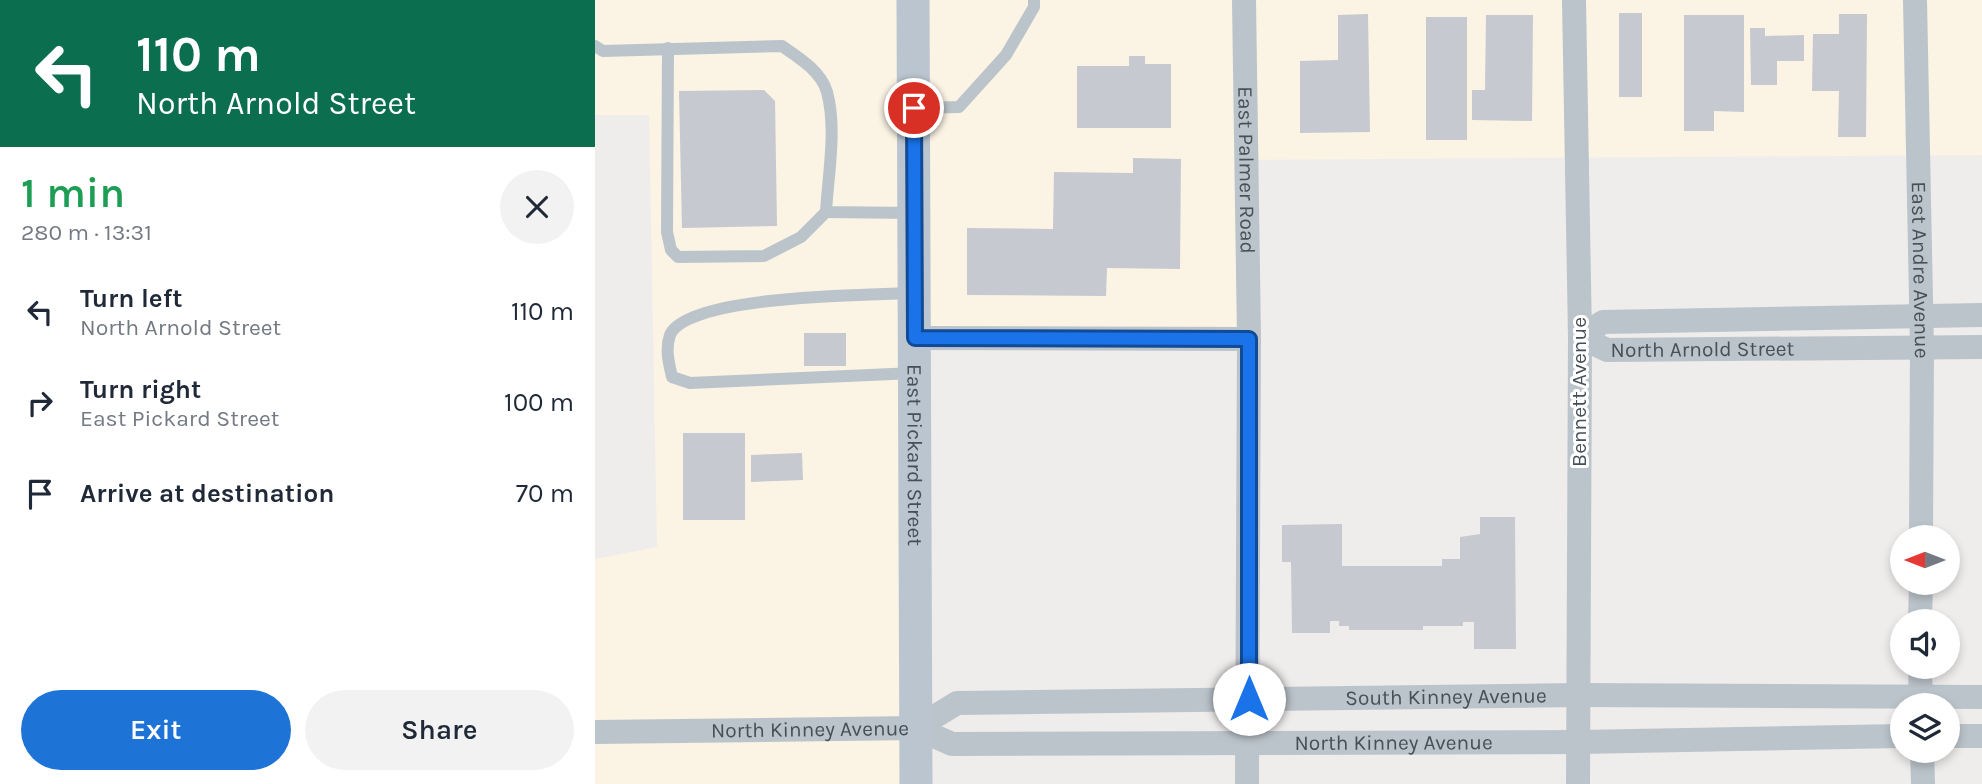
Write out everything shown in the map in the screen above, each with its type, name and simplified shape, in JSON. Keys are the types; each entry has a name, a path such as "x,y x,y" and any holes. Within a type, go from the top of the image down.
{"main road":[{"name":"East Pickard Street","path":"913,0 916,784"}],"street":[{"name":"East Palmer Road","path":"1244,0 1249,339 1247,784"},
{"name":"Bennett Avenue","path":"1574,0 1580,337 1578,784"},
{"name":"East Andre Avenue","path":"1915,0 1922,348 1921,525"},
{"name":"North Arnold Street","path":"1580,337 1603,322 1982,315"},
{"name":"North Arnold Street","path":"1580,337 1607,350 1982,347"},
{"path":"915,338 1249,339"},
{"name":"South Kinney Avenue","path":"916,728 957,703 1577,695 1890,700"},
{"name":"South Kinney Avenue","path":"1960,698 1982,696"},
{"name":"North Kinney Avenue","path":"595,732 916,728 952,744 1579,742 1890,736"},
{"path":"1960,736 1982,736"},
{"path":"1922,763 1923,784"}],"lane":[{"path":"914,108 959,107 1006,55 1034,7 1034,0"},
{"path":"595,46 603,51 668,48 782,46 806,62 827,90 830,136 826,212 801,237 764,256 693,259 678,257 671,250 667,232 668,48"},
{"path":"826,212 915,213"},
{"path":"915,293 792,298 707,310 686,318 670,334 667,355 673,377 690,383 915,373"}],"shaded area":[{"path":"595,0 1982,0 1982,155 1247,160 1249,339 915,338 917,784 595,784 595,559 657,547 649,115 595,115"}],"building":[{"path":"1619,13 1642,13 1642,97 1619,97"},
{"path":"1368,14 1370,132 1300,133 1300,61 1338,60 1338,15"},
{"path":"1839,14 1867,14 1866,137 1838,137 1839,91 1812,91 1813,34 1839,34"},
{"path":"1486,15 1533,15 1532,121 1472,120 1472,90 1485,90"},
{"path":"1684,15 1744,15 1744,112 1714,111 1714,131 1684,131"},
{"path":"1426,17 1467,17 1467,140 1426,140"},
{"path":"1750,28 1765,28 1765,36 1804,35 1804,61 1777,61 1777,85 1751,85"},
{"path":"1129,56 1145,56 1145,64 1171,64 1171,128 1077,128 1077,66 1129,66"},
{"path":"764,90 775,101 777,226 682,228 679,91"},
{"path":"1133,158 1181,159 1180,269 1107,268 1106,296 967,295 967,228 1053,229 1054,172 1133,173"},
{"path":"804,333 846,333 846,366 804,366"},
{"path":"683,433 745,433 745,520 683,520"},
{"path":"802,453 803,480 751,482 751,455"},
{"path":"1480,517 1515,517 1516,649 1474,649 1474,622 1463,622 1463,626 1423,626 1423,630 1349,630 1349,626 1339,626 1339,621 1330,621 1330,633 1292,633 1291,562 1282,562 1282,525 1342,524 1342,566 1442,566 1442,559 1460,559 1460,537 1480,534"}],"route":[{"path":"914,108 915,338 1249,339 1249,699"}]}
